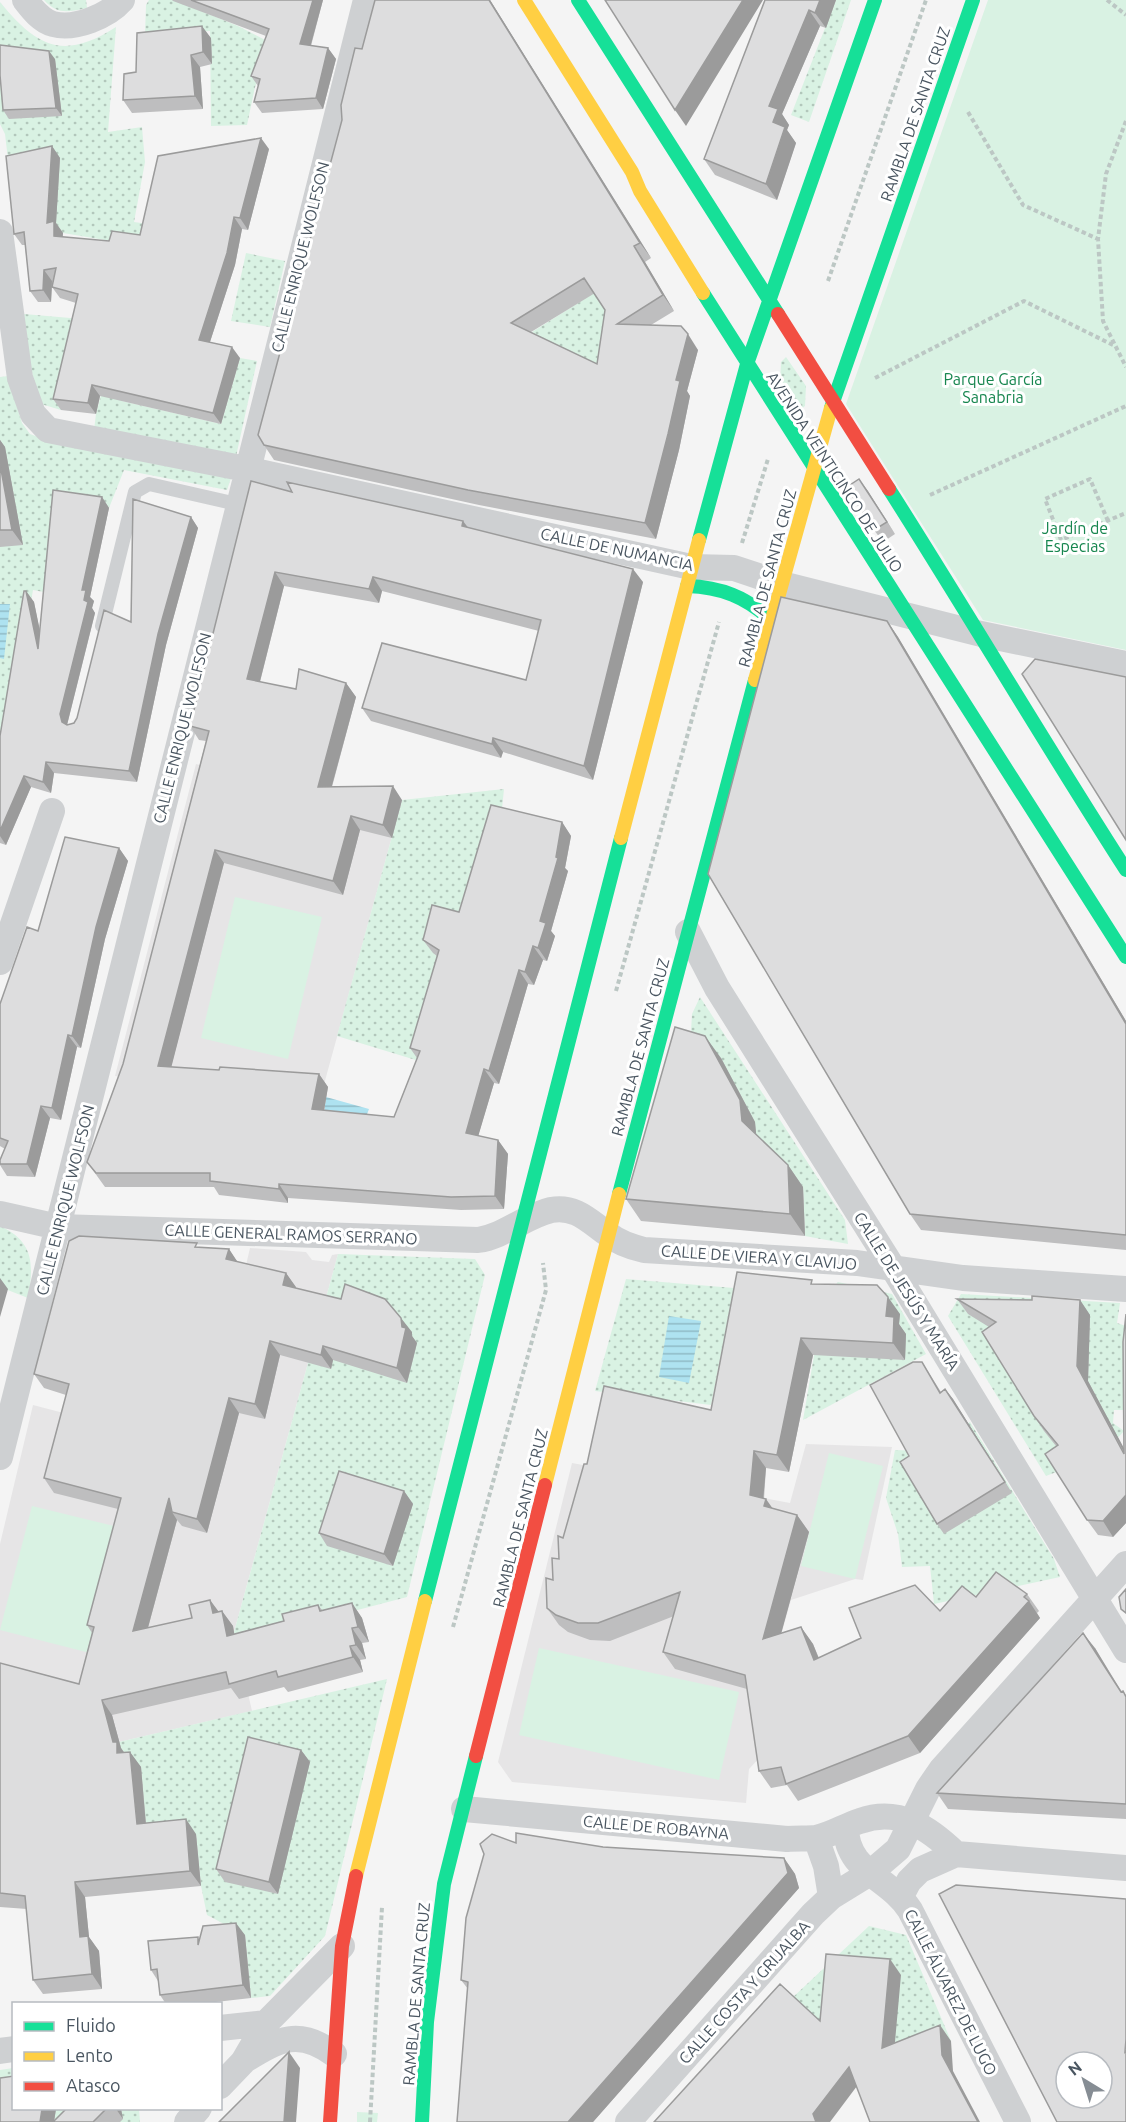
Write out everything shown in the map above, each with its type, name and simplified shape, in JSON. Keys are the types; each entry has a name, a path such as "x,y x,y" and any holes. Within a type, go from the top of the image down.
{"main road":[{"name":"AVENIDA VEINTICINCO DE JULIO","path":"524,0 632,172 640,191 747,364 1126,957"},
{"name":"AVENIDA VEINTICINCO DE JULIO","path":"578,0 769,304 981,634 1012,691 1126,870"},
{"path":"330,2122 342,1946 349,1902 520,1224 747,364 875,0"},
{"name":"RAMBLA DE SANTA CRUZ","path":"422,2122 427,2022 437,1928 446,1874 609,1236 771,620 833,403 972,0"},
{"path":"731,579 771,620"}],"street":[{"path":"25,0 38,15 52,24 70,26 100,16 122,0"},
{"name":"CALLE ENRIQUE WOLFSON","path":"0,1457 237,504 366,0"},
{"name":"CALLE DE NUMANCIA","path":"0,232 20,378 33,414 48,430 246,469 689,577 782,584 981,634 1126,664"},
{"path":"0,962 52,810"},
{"name":"CALLE DE JESÚS Y MARÍA","path":"688,932 717,988 893,1268 1126,1650"},
{"name":"CALLE GENERAL RAMOS SERRANO","path":"0,1214 58,1227 478,1240 494,1238 548,1210 570,1210 587,1218 609,1236"},
{"name":"CALLE DE VIERA Y CLAVIJO","path":"609,1236 644,1250 857,1263 963,1278 1126,1288"},
{"path":"956,1854 922,1825 910,1822 941,1770 1126,1564"},
{"name":"CALLE DE ROBAYNA","path":"464,1809 769,1837 816,1838 877,1817 910,1822"},
{"name":"CALLE COSTA Y GRIJALBA","path":"628,2122 813,1914 831,1897 870,1873 898,1849 910,1822"},
{"name":"CALLE ÁLVAREZ DE LUGO","path":"846,1827 850,1852 870,1873 901,1896 1018,2122"},
{"path":"816,1838 826,1866 831,1897"},
{"path":"901,1896 909,1881 919,1871 956,1854 1126,1868"},
{"path":"222,2084 243,2062 266,2024 342,1946"},
{"path":"222,2028 266,2024"},
{"path":"243,2062 272,2044 300,2037 321,2044 334,2055"},
{"path":"175,2110 185,2122 198,2110"}],"lane":[{"path":"99,638 135,492 149,484 237,504"}],"path":[{"path":"828,281 926,0"},
{"path":"1107,0 1126,15"},
{"path":"968,112 1023,205 1098,240"},
{"path":"1126,121 1106,174 1098,240 1102,321 1126,368"},
{"path":"875,378 1024,301 1115,346"},
{"path":"926,496 1126,406"},
{"path":"613,1001 731,579 768,459"},
{"path":"1108,521 1090,479 1045,500 1061,540 1108,521 1126,513"},
{"path":"451,1636 546,1290"},
{"path":"370,2122 383,1902"}],"shaded area":[{"path":"196,764 334,800 402,800 323,1088 168,1081 115,1076"},
{"path":"250,1248 306,1252 312,1260 329,1262 332,1255 338,1254 234,1632 252,1711 119,1742 0,1675 0,1544 33,1405 75,1416 217,1389"},
{"path":"806,1444 892,1447 863,1580 855,1579 791,1600 782,1632 764,1627 765,1752 749,1769 746,1803 512,1782 498,1762 572,1463 790,1503"}],"green space":[{"path":"44,0 86,0 87,8 64,11 54,8"},
{"path":"149,0 174,0 238,26 273,44 255,87 247,125 211,126 210,31 145,35 146,5"},
{"path":"836,0 851,0 809,122 791,115"},
{"name":"Parque García Sanabria","path":"988,0 1126,0 1126,650 983,620 846,404"},
{"path":"0,2 26,30 52,44 66,46 81,44 116,27 108,132 142,127 145,162 134,222 162,226 141,246 63,233 55,234 9,168 5,134 0,124"},
{"path":"246,253 285,261 270,327 231,321"},
{"path":"594,293 626,340 610,369 543,348 532,332"},
{"path":"24,314 82,319 61,410 41,404 30,366"},
{"path":"121,319 122,401 221,424 240,358 257,361 235,461 94,430 96,414"},
{"path":"786,357 806,386 805,406 797,412 793,410 780,386 781,362"},
{"path":"8,376 22,423 30,434 54,443 232,475 227,490 124,470 109,508 49,593 33,590 0,778 0,377"},
{"path":"504,789 501,819 462,974 419,1061 337,1036 402,800"},
{"path":"235,897 322,917 288,1059 201,1038"},
{"path":"700,997 845,1220 848,1244 805,1236 803,1187 757,1143 690,1049 692,1014"},
{"path":"0,1226 20,1239 29,1255 31,1275 28,1298 0,1287"},
{"path":"338,1254 475,1259 485,1275 407,1597 236,1642 234,1632"},
{"path":"626,1279 734,1288 711,1405 595,1391"},
{"path":"838,1282 892,1294 926,1354 803,1420 824,1297"},
{"path":"961,1294 1120,1303 1117,1323 1126,1326 1126,1410 1114,1410 1113,1423 1124,1431 1103,1454 1046,1476 948,1316"},
{"path":"970,1422 1054,1559 1060,1577 934,1604 930,1566 902,1567 898,1534 886,1498 895,1450 923,1451"},
{"path":"829,1453 883,1466 855,1579 801,1566"},
{"path":"32,1506 122,1528 90,1653 0,1630"},
{"path":"539,1648 739,1692 719,1780 519,1735"},
{"path":"387,1679 325,1936 270,1996 251,1998 245,1935 207,1915 201,1886 196,1834 102,1843 0,1770"},
{"path":"869,1926 906,1935 951,2041 883,2068 791,1999"},
{"path":"12,2068 12,2110 139,2110 140,2122 0,2122 0,2070"},
{"path":"357,2112 378,2113 377,2122 357,2122"}],"water":[{"path":"0,604 10,604 4,659 0,658"},
{"path":"326,1097 369,1109 364,1122 324,1113"},
{"path":"669,1316 701,1321 689,1383 659,1377"}],"building":[{"path":"191,0 313,0 300,44 328,48 316,98 254,102 260,79 251,76 269,29"},
{"path":"375,0 489,0 640,243 634,246 663,295 617,324 681,326 688,334 676,380 680,381 668,434 645,523 468,490 264,445 258,435 342,120 341,105 355,48 362,49","holes":["584,278 605,310 597,364 511,323"]},
{"path":"605,0 743,0 675,110"},
{"path":"765,0 820,0 815,13 809,10 769,106 778,109 773,122 785,127 766,184 704,159"},
{"path":"202,26 203,52 191,55 195,96 123,100 124,74 136,72 137,33"},
{"path":"0,45 49,51 56,108 3,110"},
{"path":"261,138 240,218 234,217 227,253 199,340 232,347 213,413 92,385 88,403 53,399 78,294 52,287 56,268 44,270 43,290 30,291 24,232 14,234 6,156 52,146 47,223 54,221 54,236 109,241 112,231 140,235 158,156"},
{"path":"0,464 12,530 0,530"},
{"path":"859,479 887,522 874,530 847,487"},
{"path":"251,481 292,492 287,482 463,521 462,526 633,569 584,766 493,738 492,744 362,708 382,643 526,680 541,620 373,577 369,589 275,572 247,679 296,689 299,669 346,683 318,787 393,786 383,825 351,816 333,881 215,850 158,1066 219,1070 220,1067 319,1074 312,1109 394,1117 420,1051 410,1048 439,950 423,940 432,905 459,912 491,805 562,822 556,857 558,858 540,921 546,923 538,948 533,946 525,972 519,970 489,1071 484,1069 466,1133 498,1140 495,1196 451,1197 279,1184 279,1189 210,1181 210,1173 96,1173 87,1162 123,1064 209,731 190,726"},
{"path":"53,490 102,497 82,590 86,590 84,600 88,602 60,714 62,722 67,725 74,723 77,718 104,610 131,622 133,499 191,517 158,634 129,771 46,762 43,782 24,776 0,831 0,736 24,591 26,591 38,649"},
{"path":"781,597 887,621 1126,1024 1126,1235 910,1214 708,874"},
{"path":"1035,659 1126,677 1126,840 1022,674"},
{"path":"65,837 119,848 96,927 72,1036 68,1035 52,1108 41,1106 27,1164 0,1164 8,1141 0,1138 0,1004 27,927 38,931"},
{"path":"675,1027 705,1036 740,1100 742,1121 788,1165 790,1214 626,1199"},
{"path":"79,1236 197,1243 195,1247 229,1249 226,1259 286,1273 283,1285 341,1299 345,1284 385,1299 401,1318 402,1327 406,1328 397,1368 323,1346 321,1355 270,1341 255,1404 229,1398 197,1519 172,1512 169,1498 133,1631 192,1618 189,1605 210,1600 213,1613 222,1611 227,1636 284,1621 282,1614 318,1605 320,1611 352,1603 358,1627 352,1628 356,1645 350,1646 353,1657 278,1677 276,1671 229,1684 226,1672 102,1700 113,1742 117,1742 117,1753 130,1752 137,1824 186,1819 190,1871 75,1882 80,1937 88,1936 92,1974 33,1980 25,1896 0,1893 0,1663 79,1684 94,1627 87,1625 121,1498 44,1478 69,1384 34,1374 69,1241"},
{"path":"737,1272 812,1280 811,1284 877,1285 888,1297 886,1316 894,1317 893,1343 801,1338 777,1455 754,1451 750,1495 766,1499 764,1506 797,1515 763,1639 801,1627 814,1660 861,1638 849,1608 915,1585 940,1611 962,1586 976,1597 996,1572 1027,1594 1024,1597 1029,1601 908,1736 786,1784 781,1767 759,1771 745,1675 663,1652 680,1592 598,1623 578,1623 556,1615 547,1608 546,1578 553,1580 552,1558 559,1559 558,1536 563,1538 584,1464 587,1464 604,1386 711,1410"},
{"path":"1032,1296 1080,1300 1077,1366 1124,1454 1123,1342 1126,1314 1126,1495 1103,1521 1087,1520 1045,1454 1058,1445 1034,1416 982,1332 996,1322 957,1299 1032,1300"},
{"path":"913,1362 922,1362 940,1393 945,1389 1005,1482 937,1524 900,1462 909,1456 870,1385"},
{"path":"339,1471 404,1491 384,1554 319,1533"},
{"path":"1126,1589 1126,1613 1121,1609 1119,1597"},
{"path":"1083,1633 1126,1697 1126,1804 937,1793"},
{"path":"248,1737 301,1750 269,1882 216,1869"},
{"path":"516,1833 603,1847 784,1858 788,1873 568,2122 457,2122 468,1982 461,1980 466,1918 484,1854 480,1844 492,1834 516,1843"},
{"path":"956,1885 1126,1899 1126,2122 1057,2122 939,1894"},
{"path":"236,1923 243,1985 160,1995 157,1969 151,1970 148,1941 198,1937 198,1945 203,1926"},
{"path":"826,1954 890,1959 882,2048 940,2025 942,2055 978,2122 870,2122 849,2067 813,2114 816,2122 654,2122 780,1984 820,2021"},
{"path":"289,2052 284,2122 219,2122"},
{"path":"12,2076 12,2110 42,2110 40,2122 0,2122 0,2078"},
{"path":"65,2110 105,2110 93,2122 53,2122"}],"traffic: fast":[{"path":"578,0 778,314"},
{"path":"699,540 747,364 875,0"},
{"path":"831,408 973,0"},
{"path":"703,293 1126,957"},
{"path":"889,489 1126,870"},
{"path":"687,586 711,588 742,599 771,620"},
{"path":"619,1194 755,680"},
{"path":"425,1601 621,838"},
{"path":"422,2122 427,2022 444,1884 476,1756"}],"traffic: slow":[{"path":"524,0 632,172 640,191 703,293"},
{"path":"755,680 831,408"},
{"path":"621,838 699,540"},
{"path":"545,1485 619,1194"},
{"path":"356,1876 425,1601"}],"traffic: jam":[{"path":"778,314 889,489"},
{"path":"476,1756 545,1485"},
{"path":"330,2122 342,1946 356,1876"}],"park label":[{"name":"Jardín de Especias","path":"1075,537"}]}
